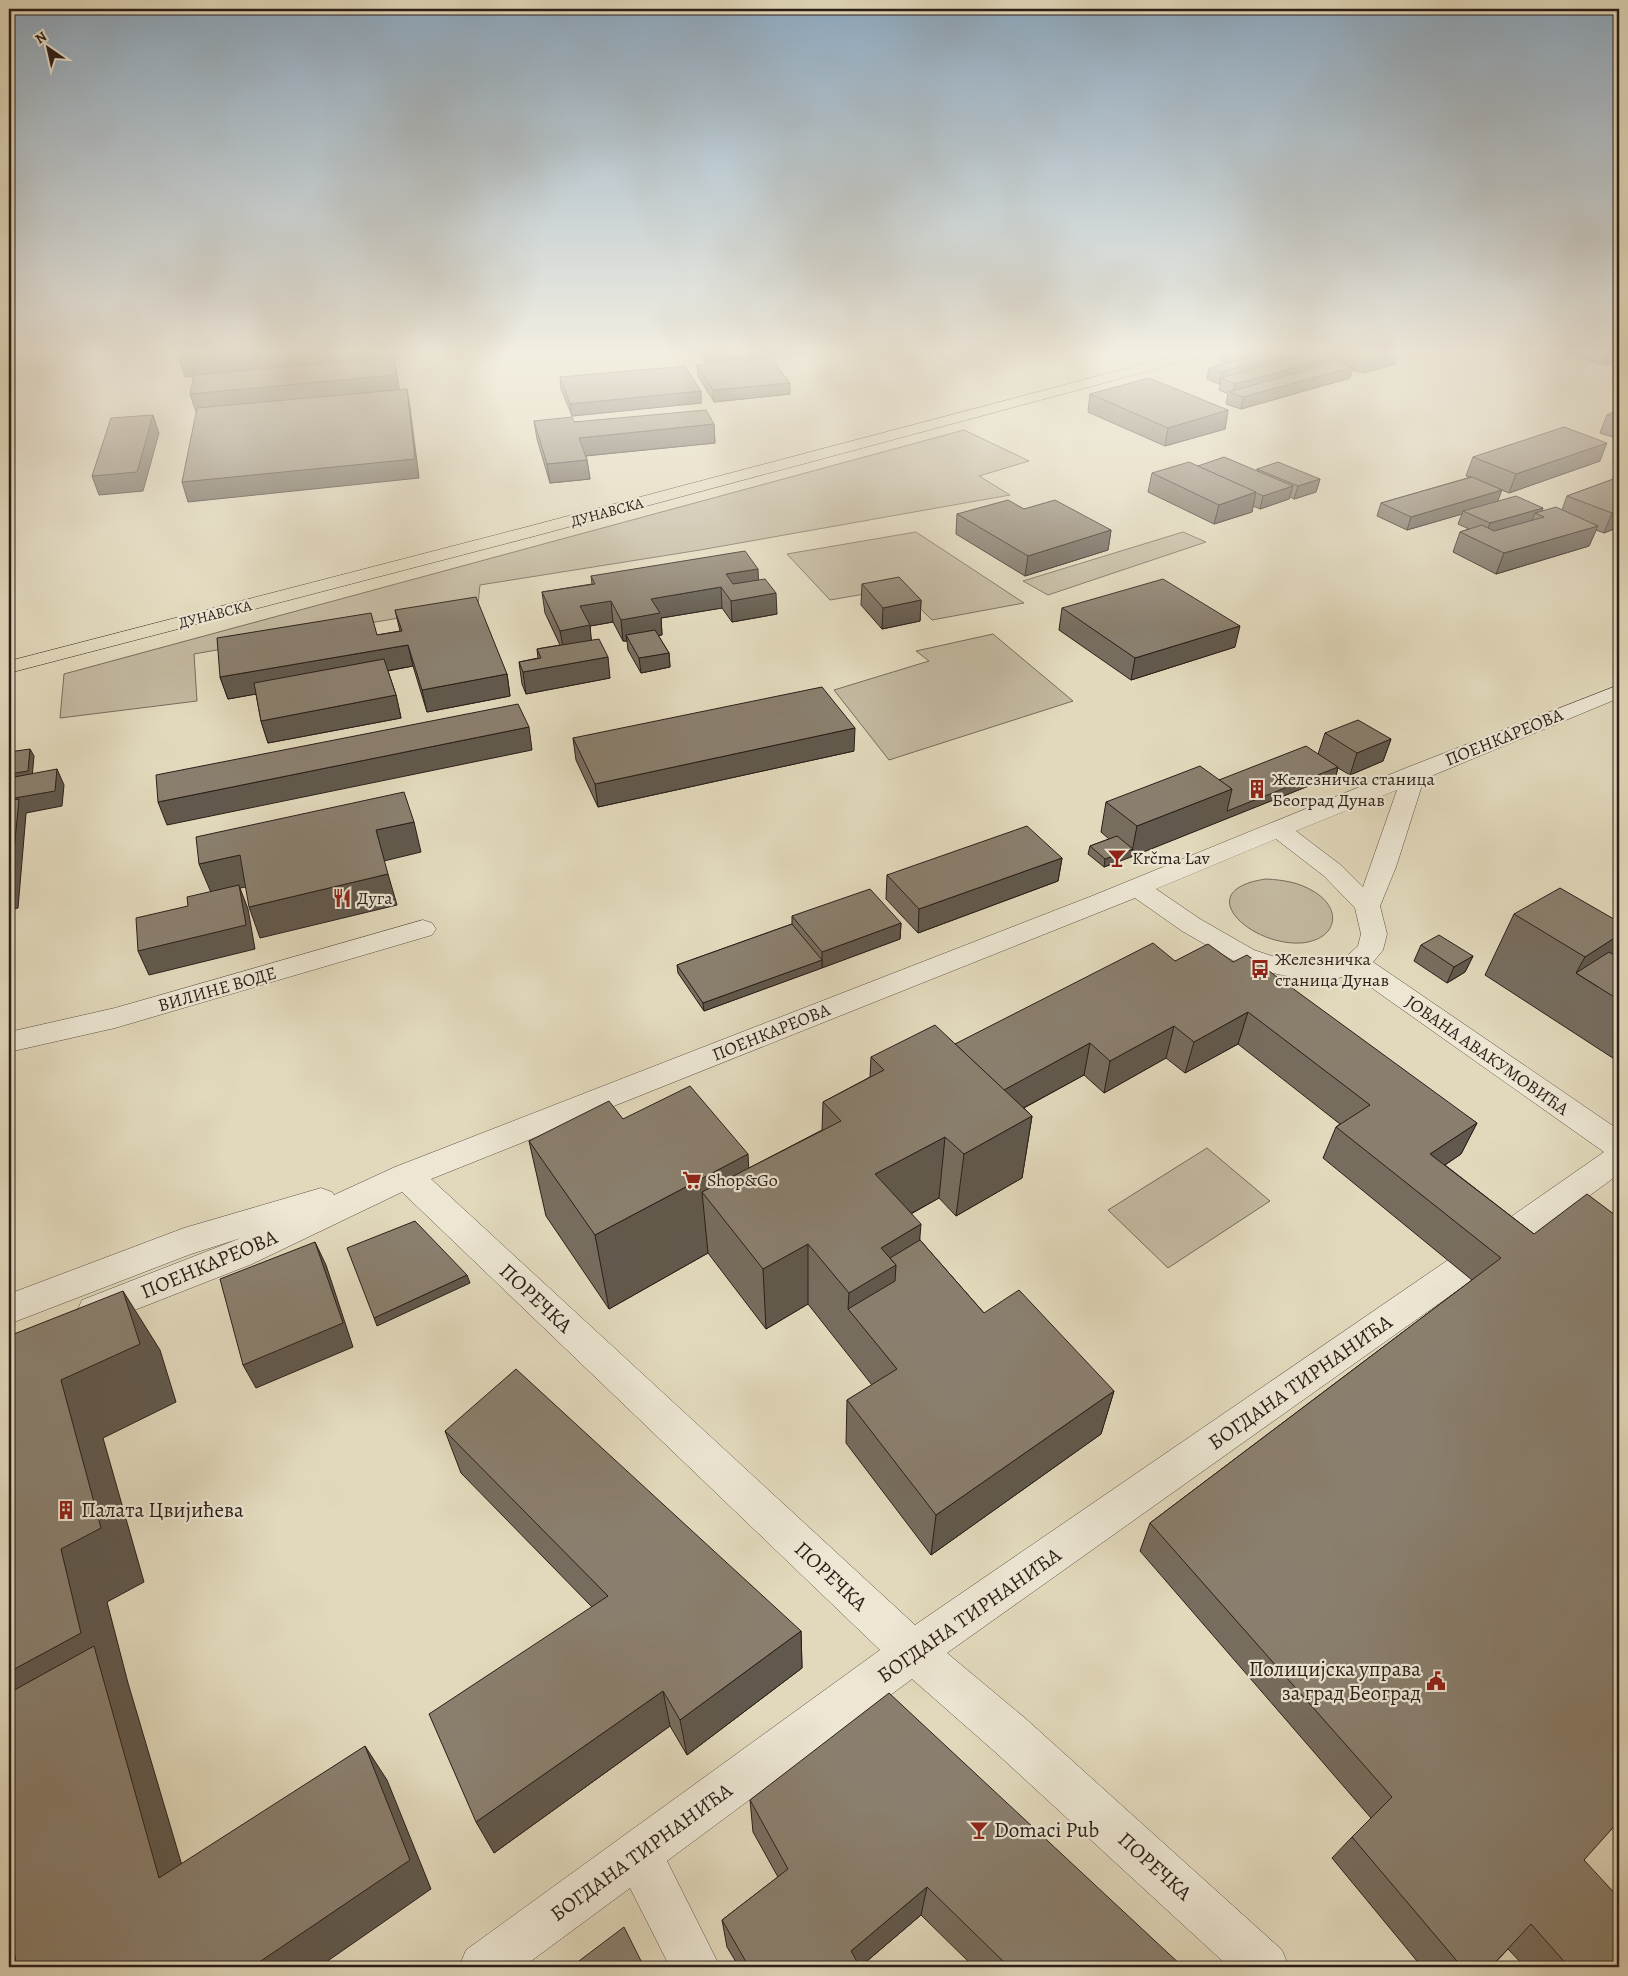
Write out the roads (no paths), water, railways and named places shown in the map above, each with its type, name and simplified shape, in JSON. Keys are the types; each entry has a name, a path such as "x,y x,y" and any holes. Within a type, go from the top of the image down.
{"main road":[{"name":"ДУНАВСКА","path":"9,667 535,531 859,444"}],"street":[{"name":"ПОЕНКАРЕОВА","path":"64,1323 240,1254 406,1176 1137,887 1619,690"},
{"path":"1367,906 1384,867 1414,773"},
{"path":"1137,887 1191,924 1245,956 1268,964 1321,974 1356,963 1370,950 1374,934 1367,906 1333,871 1278,829"},
{"name":"ВИЛИНЕ ВОДЕ","path":"9,1042 123,1016 423,929"},
{"name":"ЈОВАНА АВАКУМОВИЋА","path":"1356,963 1619,1146"},
{"path":"1493,1247 1619,1158"},
{"name":"ПОЕНКАРЕОВА","path":"9,1309 184,1242 406,1176"},
{"name":"ПОРЕЧКА","path":"406,1176 928,1642 1010,1735 1264,1967"},
{"name":"БОГДАНА ТИРНАНИЋА","path":"483,1967 928,1642 1460,1270"},
{"path":"638,1854 696,1967"}],"place":[{"name":"Железничка станица Београд Дунав","path":"1257,789"},
{"name":"Krčma Lav","path":"1117,858"},
{"name":"Дуга","path":"342,898"},
{"name":"Железничка станица Дунав","path":"1260,969"},
{"name":"Shop&Go","path":"692,1180"},
{"name":"Палата Цвијићева","path":"66,1510"},
{"name":"Полицијска управа за град Београд","path":"1436,1681"},
{"name":"Domaci Pub","path":"979,1830"}]}
